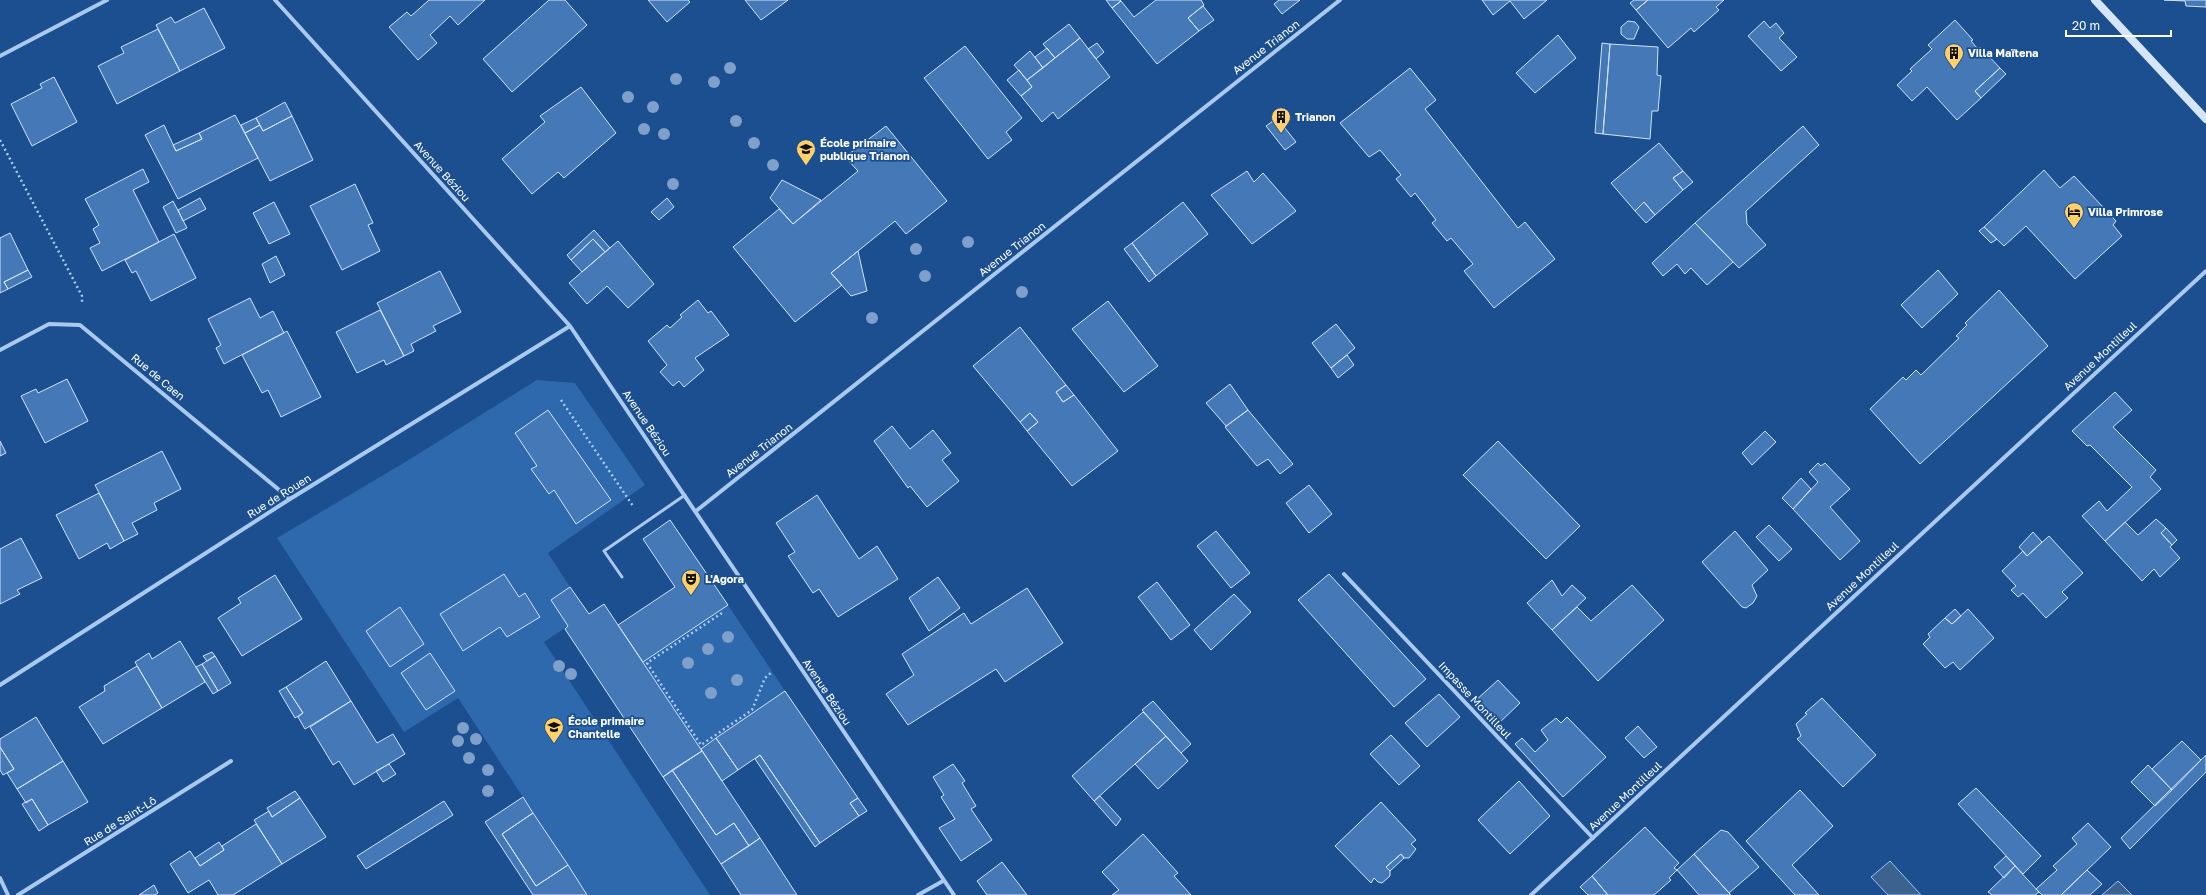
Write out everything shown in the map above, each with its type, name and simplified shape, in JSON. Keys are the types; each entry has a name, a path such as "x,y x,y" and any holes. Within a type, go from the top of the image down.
{"main road":[{"path":"2095,0 2206,119"}],"street":[{"path":"0,56 107,0"},
{"name":"Avenue Béziou","path":"275,0 570,326 696,511 943,881 954,895"},
{"name":"Avenue Trianon","path":"696,511 1340,0"},
{"name":"Avenue Montilleul","path":"1531,895 2206,271"},
{"path":"0,350 49,324 80,325"},
{"name":"Rue de Caen","path":"80,325 290,499"},
{"name":"Rue de Rouen","path":"0,685 290,499 570,326"},
{"name":"Impasse Montilleul","path":"1344,574 1593,838"},
{"name":"Rue de Saint-Lô","path":"18,895 232,761"},
{"path":"0,878 8,895"},
{"path":"918,895 943,881"}],"lane":[{"path":"622,577 604,551 685,495"}],"path":[{"path":"0,140 82,296 80,325"},
{"path":"562,400 644,523"},
{"path":"722,613 647,663 701,744 752,710 765,678 772,672"}],"shaded area":[{"path":"537,380 575,383 645,485 548,553 570,587 551,600 568,626 544,642 710,895 587,895 458,698 404,732 277,538 402,464","holes":["504,574 519,597 526,593 540,616 507,637 500,627 463,651 440,615","400,607 424,644 390,666 366,631","430,653 455,691 426,709 401,673"]},
{"path":"728,605 785,691 701,749 643,662"},
{"path":"1890,861 1921,895 1888,895 1871,877"},
{"path":"2118,881 2132,895 2102,895"}],"building":[{"path":"429,0 485,0 458,25 450,16 430,35 437,43 418,60 389,27 407,12 411,16"},
{"path":"549,0 565,0 587,25 512,92 483,59"},
{"path":"648,0 688,0 690,2 667,22"},
{"path":"745,0 788,0 761,20"},
{"path":"1106,0 1120,0 1121,1 1112,8"},
{"path":"1156,0 1201,0 1204,5 1188,18 1199,31 1157,64 1112,8 1121,1 1134,17"},
{"path":"1279,0 1300,0 1282,14 1274,4"},
{"path":"1482,0 1547,0 1524,19 1510,1 1493,15"},
{"path":"1634,0 1648,0 1636,10 1630,3"},
{"path":"1648,0 1724,0 1716,7 1719,10 1694,32 1691,28 1668,48 1636,10"},
{"path":"2164,0 2206,0 2206,7 2186,6 2185,1"},
{"path":"1203,6 1214,20 1199,31 1188,18"},
{"path":"204,8 225,48 180,71 156,25 171,17 175,23"},
{"name":"Villa Maïtena","path":"1955,20 1973,40 1971,41 1978,49 1980,47 2000,68 1975,91 1981,98 1957,120 1927,87 1912,101 1897,85 1912,71 1910,69 1932,49 1928,45"},
{"path":"1628,21 1635,22 1639,27 1634,39 1627,39 1621,34 1621,27"},
{"path":"1764,21 1770,28 1776,23 1784,33 1779,38 1797,57 1781,71 1748,36"},
{"path":"1069,24 1080,38 1055,58 1043,44"},
{"path":"158,29 180,71 117,104 98,66 124,53 121,47"},
{"path":"1558,35 1576,58 1535,93 1516,73"},
{"path":"1080,38 1110,77 1058,119 1053,112 1042,122 1021,96 1032,87 1027,80"},
{"path":"1097,43 1104,52 1096,59 1088,49"},
{"path":"1602,43 1610,44 1603,134 1595,133"},
{"path":"1610,44 1658,47 1657,75 1661,76 1658,111 1652,111 1650,139 1603,134"},
{"path":"965,46 1022,118 1006,132 1012,140 988,159 924,78"},
{"path":"1047,48 1055,58 1043,68 1035,57"},
{"path":"1030,51 1043,68 1027,80 1014,65"},
{"path":"1410,68 1436,100 1425,109 1518,228 1525,222 1555,259 1494,308 1464,271 1473,264 1451,238 1447,241 1432,223 1436,220 1415,193 1411,197 1396,179 1401,175 1380,150 1369,157 1340,123"},
{"path":"2000,68 2006,74 1981,98 1975,91"},
{"path":"1019,70 1032,87 1021,96 1007,80"},
{"path":"54,77 77,122 32,146 11,104 42,88 40,84"},
{"path":"581,87 616,133 564,178 558,172 532,194 502,159 545,122 540,116"},
{"path":"285,102 292,116 263,131 256,118"},
{"path":"235,115 258,158 178,199 145,135 164,125 176,151 202,139 199,133"},
{"path":"292,116 313,160 270,181 245,133 260,125 263,131"},
{"path":"256,118 260,125 245,133 241,125"},
{"name":"Trianon","path":"1277,118 1296,142 1285,150 1266,126"},
{"path":"886,126 947,201 906,234 895,221 831,273 842,285 795,322 733,247 779,209 793,224 858,171 845,157"},
{"path":"1803,126 1819,145 1746,211 1747,224 1766,245 1739,268 1695,223"},
{"path":"199,133 202,139 176,151 173,145"},
{"path":"1659,143 1683,171 1673,178 1683,190 1655,215 1644,202 1635,211 1611,183"},
{"path":"143,169 149,182 133,190 159,242 102,271 90,248 100,243 93,229 99,225 85,199"},
{"path":"2044,170 2060,188 2074,176 2116,221 2113,225 2122,236 2075,279 2026,226 2004,246 1984,227"},
{"path":"1247,171 1254,182 1263,173 1296,211 1252,244 1211,195"},
{"path":"1683,171 1693,182 1683,190 1673,178"},
{"path":"782,180 821,200 793,224 770,198"},
{"path":"355,184 373,223 368,225 380,251 342,270 310,206"},
{"path":"200,198 206,209 183,221 178,210"},
{"path":"667,198 674,207 659,220 651,212"},
{"path":"173,201 187,228 176,233 163,207"},
{"path":"274,202 290,234 269,244 253,213"},
{"path":"1183,202 1208,234 1156,276 1132,243"},
{"path":"1644,202 1655,215 1646,223 1635,211"},
{"path":"1695,223 1733,262 1707,285 1691,268 1685,274 1677,264 1663,276 1652,263"},
{"path":"1984,227 1997,239 1991,243 1979,231"},
{"path":"594,230 610,248 605,252 593,239 571,260 567,255"},
{"path":"10,233 28,270 4,282 8,289 0,293 0,238"},
{"path":"174,234 196,278 151,301 136,271 132,273 125,260"},
{"path":"593,239 605,252 582,272 571,260"},
{"path":"618,241 654,284 628,308 607,286 587,304 569,283"},
{"path":"1132,243 1156,276 1149,282 1124,249"},
{"path":"858,251 867,291 851,296 831,273"},
{"path":"276,256 285,275 270,283 262,264"},
{"path":"28,270 32,277 8,289 4,282"},
{"path":"1938,270 1958,294 1922,328 1901,305"},
{"path":"440,271 461,312 433,326 436,331 411,344 414,351 404,356 377,303"},
{"path":"1999,290 2048,346 1920,464 1870,409 1903,377 1906,380 1916,370 1921,375 1959,338 1956,336 1967,325 1965,323"},
{"path":"250,298 260,318 273,311 284,333 224,364 216,348 221,345 208,319"},
{"path":"698,300 708,313 711,311 729,335 695,358 704,370 684,387 679,381 673,386 660,372 667,365 648,341 667,325 670,328 682,317 680,315"},
{"path":"1108,301 1158,366 1124,392 1072,329"},
{"path":"380,310 404,356 386,365 384,360 357,373 336,332"},
{"path":"1336,324 1355,348 1331,368 1312,343"},
{"path":"1020,327 1066,385 1056,392 1063,402 1074,395 1118,451 1072,486 1027,431 1038,422 1030,413 1020,422 973,366"},
{"path":"287,331 321,397 281,417 268,390 262,393 242,355"},
{"path":"1347,355 1354,365 1338,378 1331,368"},
{"path":"67,379 88,421 45,443 21,396 36,389 38,393"},
{"path":"1230,384 1248,410 1226,426 1206,403"},
{"path":"1066,385 1074,395 1063,402 1056,392"},
{"path":"2115,392 2132,410 2113,427 2156,470 2150,477 2161,489 2105,541 2082,516 2099,501 2107,511 2132,487 2090,445 2087,446 2072,431"},
{"path":"548,410 611,500 576,524 554,490 549,494 531,469 537,466 515,433"},
{"path":"1248,410 1293,464 1280,474 1268,459 1257,466 1225,427"},
{"path":"1030,413 1038,422 1027,431 1020,422"},
{"path":"892,426 910,449 933,430 951,453 942,460 959,481 927,507 910,486 908,488 874,441"},
{"path":"1765,431 1776,442 1752,465 1742,453"},
{"path":"0,441 6,453 0,456"},
{"path":"1498,441 1580,526 1546,559 1463,475"},
{"path":"162,451 181,489 154,503 157,510 132,523 138,534 124,541 95,485"},
{"path":"1818,463 1821,466 1825,463 1850,489 1830,507 1860,541 1840,560 1793,509 1818,482 1809,472"},
{"path":"1801,478 1811,489 1793,509 1782,498"},
{"path":"1309,485 1332,514 1309,533 1286,503"},
{"path":"99,493 124,541 110,549 107,543 79,559 56,515"},
{"path":"817,495 859,559 877,546 898,579 838,617 819,589 813,593 788,556 795,552 776,523"},
{"path":"2156,519 2166,528 2161,533 2172,545 2170,547 2180,558 2160,577 2154,569 2142,581 2105,541 2125,522 2138,535"},
{"name":"L'Agora","path":"670,520 728,605 643,662 618,625 675,587 643,539"},
{"path":"1769,525 1792,549 1779,561 1756,537"},
{"path":"2166,528 2177,540 2172,545 2161,533"},
{"path":"1216,531 1250,573 1231,588 1197,546"},
{"path":"1735,531 1768,570 1752,585 1757,596 1753,603 1746,608 1742,607 1702,562"},
{"path":"2033,532 2042,542 2027,556 2019,547"},
{"path":"2049,536 2083,573 2062,592 2068,598 2046,618 2023,593 2018,597 2011,590 2016,586 2002,571 2023,551 2027,556"},
{"path":"21,538 42,578 17,590 20,594 0,604 0,549"},
{"path":"504,574 519,597 525,593 540,617 507,637 500,627 463,651 440,614"},
{"path":"1329,574 1426,679 1394,707 1298,600"},
{"path":"275,575 302,619 242,656 218,618 241,603 238,598"},
{"path":"938,577 960,608 929,631 909,598"},
{"path":"1552,580 1562,596 1572,585 1586,598 1552,630 1527,603"},
{"path":"1157,582 1190,625 1171,640 1138,597"},
{"path":"1632,585 1664,620 1598,681 1552,630 1577,607 1591,621"},
{"path":"570,587 589,614 604,604 702,751 663,777 565,629 568,626 551,600"},
{"path":"1027,588 1063,643 1005,682 996,669 908,725 886,694 914,675 902,654 964,613 971,624"},
{"path":"1234,594 1251,612 1211,650 1194,630"},
{"path":"400,607 424,644 390,667 366,631"},
{"path":"1955,609 1961,616 1952,624 1945,618"},
{"path":"1968,609 1994,638 1960,670 1953,662 1945,668 1923,644 1930,637 1928,634 1945,618 1952,624"},
{"path":"180,641 205,682 162,708 135,662 149,653 152,659"},
{"path":"212,652 215,656 207,661 203,656"},
{"path":"430,653 455,691 426,710 401,673"},
{"path":"215,656 231,683 218,691 202,664"},
{"path":"326,661 351,701 305,729 298,717 303,713 286,687"},
{"path":"202,664 218,691 213,694 196,667"},
{"path":"137,666 162,708 103,744 79,707 105,691 104,686"},
{"path":"1498,680 1520,703 1497,725 1475,701"},
{"path":"286,687 303,713 295,718 279,691"},
{"path":"785,691 858,798 850,803 859,816 820,843 760,755 738,770 716,738"},
{"path":"1439,694 1460,717 1427,747 1405,723"},
{"path":"1822,698 1876,755 1843,787 1797,739 1801,736 1796,724 1807,714 1805,713"},
{"path":"351,701 377,743 393,734 405,754 354,785 339,761 333,765 310,727"},
{"path":"1153,701 1191,744 1181,753 1142,710"},
{"path":"1143,712 1166,736 1094,801 1072,776"},
{"path":"36,717 63,761 17,789 7,773 14,769 0,747 0,739"},
{"path":"1567,717 1606,757 1563,797 1515,744 1522,738 1535,752 1548,740 1541,730 1556,718 1561,723"},
{"path":"1638,726 1657,747 1644,758 1625,738"},
{"path":"1391,735 1420,766 1399,785 1370,754"},
{"path":"1166,736 1188,761 1158,789 1135,764"},
{"path":"716,738 738,770 722,781 701,749"},
{"path":"2182,741 2201,760 2172,790 2152,769"},
{"path":"0,747 14,769 3,775 0,770"},
{"path":"702,751 760,838 749,846 734,823 716,835 672,770"},
{"path":"760,755 820,843 815,847 755,759"},
{"path":"2206,755 2206,772 2130,849 2121,838"},
{"path":"63,761 88,802 48,825 32,799 26,803 17,789"},
{"path":"389,764 396,774 383,782 376,771"},
{"path":"953,764 965,781 962,783 976,806 971,809 992,840 961,861 939,828 955,819 941,797 944,795 933,777"},
{"path":"2148,765 2172,790 2155,806 2131,782"},
{"path":"672,770 716,835 734,823 749,846 721,864 663,777"},
{"path":"1519,781 1550,816 1510,854 1478,820"},
{"path":"1976,788 2041,856 2023,874 1958,804"},
{"path":"1800,790 1833,826 1792,865 1819,895 1795,895 1746,841"},
{"path":"295,791 300,798 272,817 267,808"},
{"path":"1100,796 1121,819 1116,826 1094,801"},
{"path":"523,797 533,813 502,834 536,886 568,865 587,895 533,895 485,822"},
{"path":"300,798 326,837 282,864 254,820 269,811 272,817"},
{"path":"858,798 867,811 859,816 850,803"},
{"path":"32,799 48,825 39,831 22,804"},
{"path":"444,801 453,815 366,869 357,856"},
{"path":"1381,802 1416,840 1411,844 1416,849 1409,858 1404,858 1401,854 1386,867 1390,871 1390,876 1382,883 1378,882 1374,878 1371,883 1335,846"},
{"path":"533,813 568,865 536,886 502,834"},
{"path":"2088,823 2111,847 2061,895 2042,895 2036,889 2057,870 2053,866 2077,844 2072,838"},
{"path":"256,824 282,864 233,895 218,895 209,880 188,893 170,864 190,851 200,866 224,850 222,846"},
{"path":"1645,827 1679,863 1674,868 1677,870 1669,878 1671,880 1654,895 1608,895 1592,876"},
{"path":"1721,830 1728,832 1759,867 1729,893 1694,854"},
{"path":"1143,834 1178,873 1174,876 1191,895 1112,895 1119,890 1102,872"},
{"path":"760,838 797,895 741,895 721,864"},
{"path":"219,842 224,850 200,866 195,858"},
{"path":"1401,854 1404,858 1390,871 1386,867"},
{"path":"1694,854 1731,895 1699,895 1677,870"},
{"path":"2006,856 2015,866 2004,878 1994,867"},
{"path":"1002,862 1027,895 987,895 977,881"},
{"path":"2015,866 2039,892 2035,895 1992,895 1988,892"},
{"path":"2087,870 2102,884 2090,895 2061,895"},
{"path":"1592,876 1608,895 1588,895 1580,887"},
{"path":"154,885 158,893 155,895 139,895"}],"place":[{"name":"Villa Maïtena","path":"1954,70"},
{"name":"Trianon","path":"1281,134"},
{"name":"École primaire publique Trianon","path":"806,166"},
{"name":"Villa Primrose","path":"2074,229"},
{"name":"L'Agora","path":"691,596"},
{"name":"École primaire Chantelle","path":"554,744"}]}
